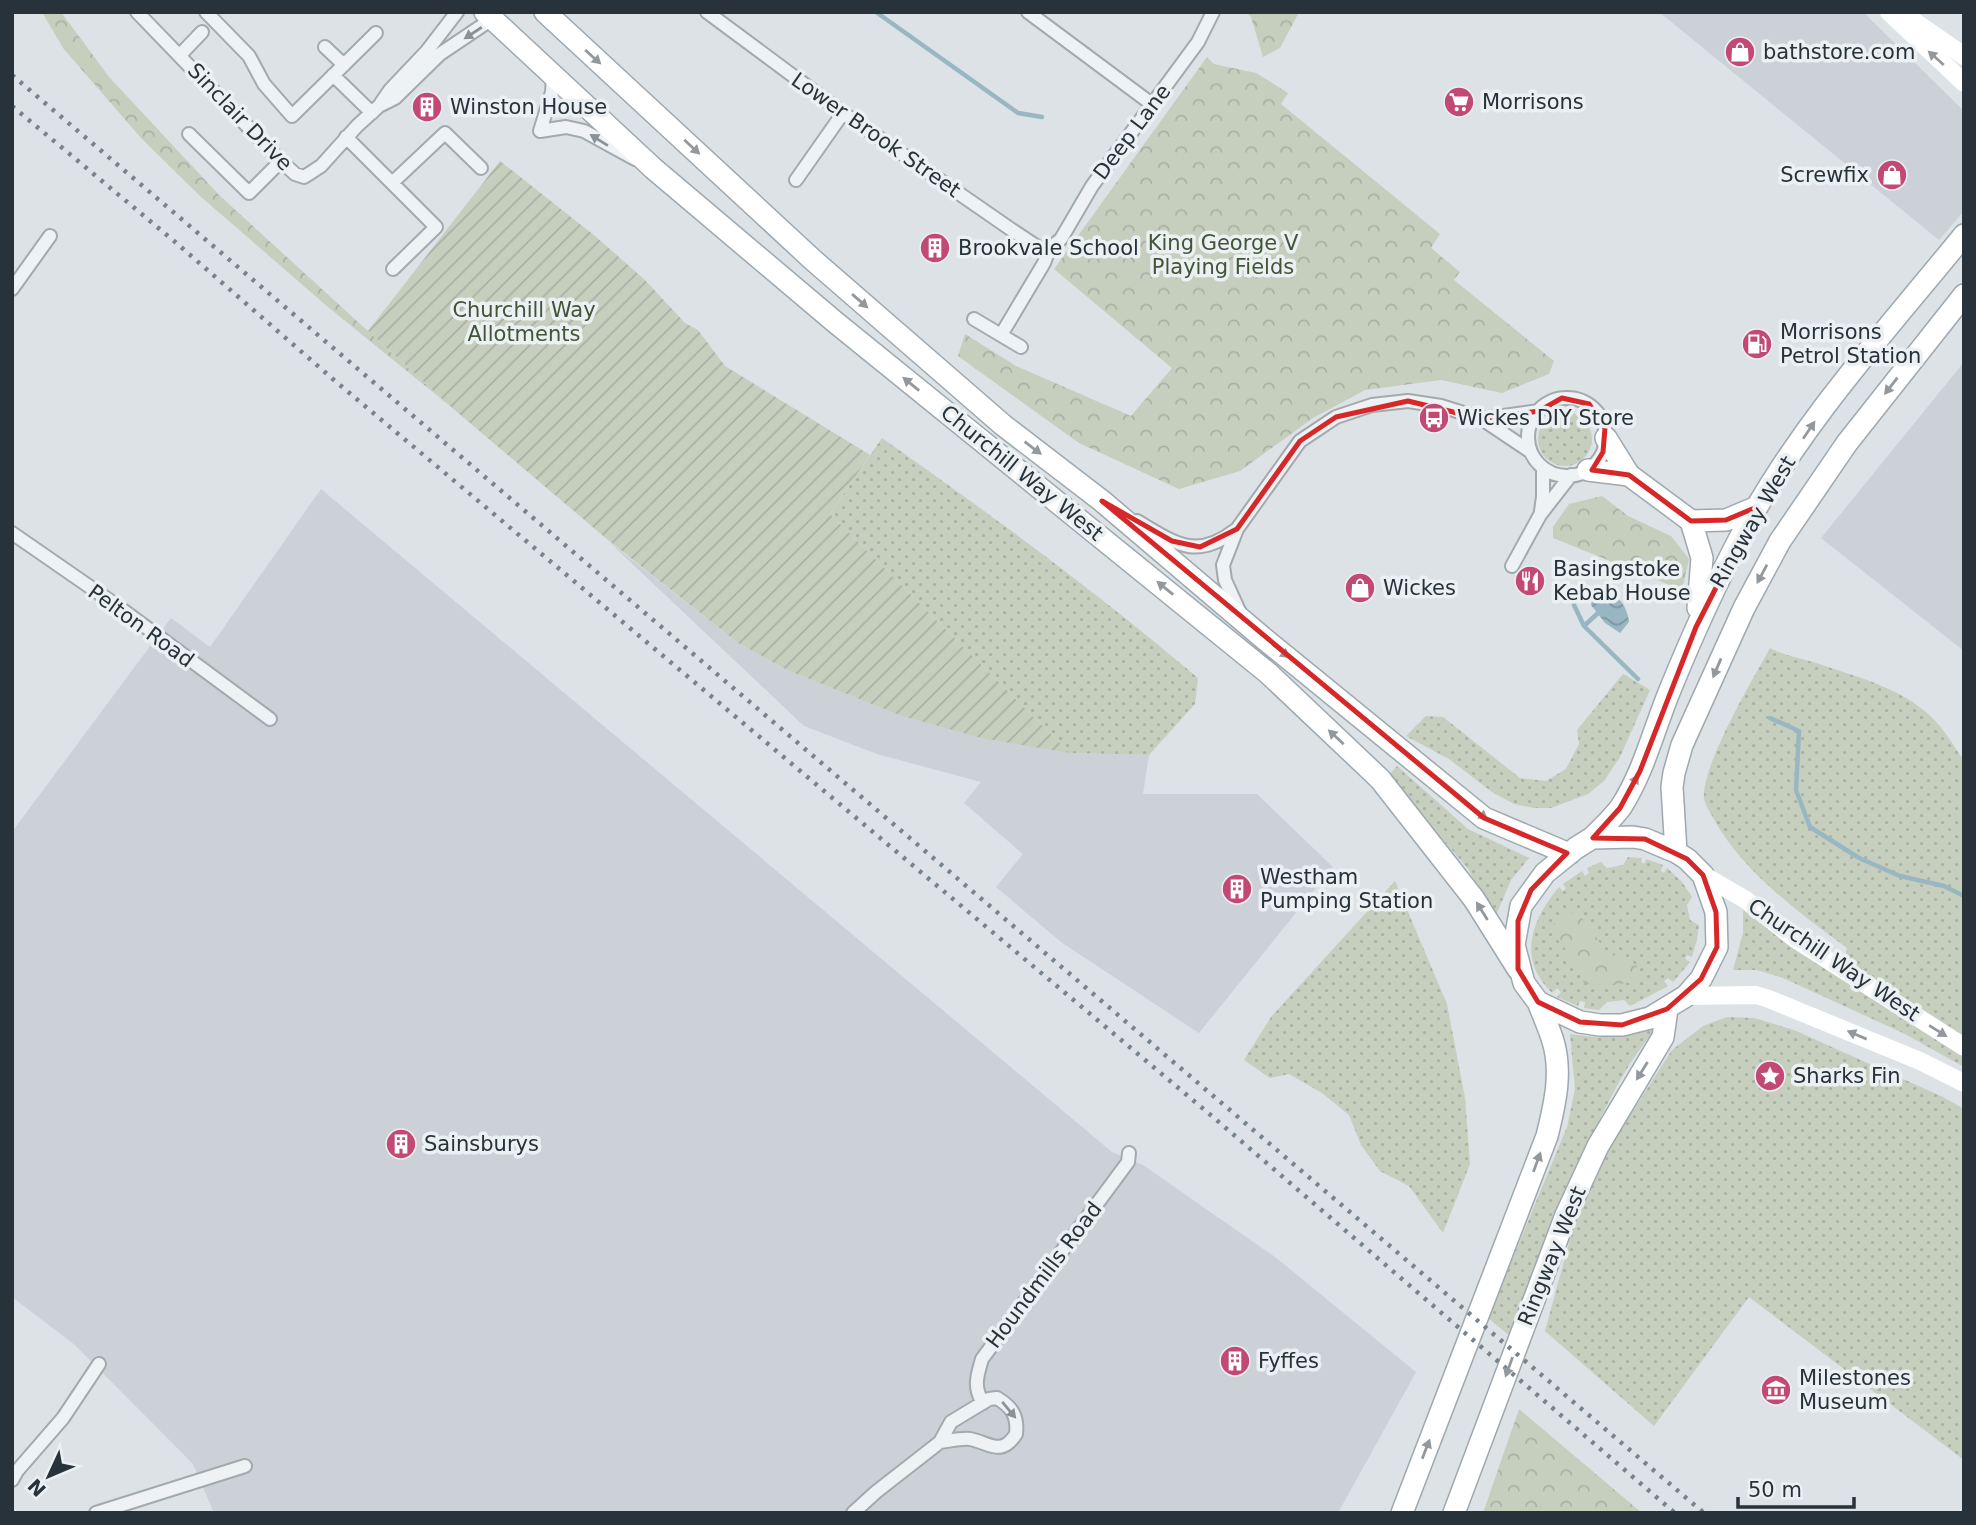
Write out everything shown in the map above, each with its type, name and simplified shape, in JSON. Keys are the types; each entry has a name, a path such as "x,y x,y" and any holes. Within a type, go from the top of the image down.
{"main road":[{"name":"Churchill Way West","path":"545,12 823,269 1003,425 1102,501 1484,818 1569,854"},
{"path":"1889,12 1964,83"},
{"path":"1896,12 1964,56"},
{"name":"Churchill Way West","path":"492,14 553,76 654,169 835,322 1278,682 1380,779 1466,888 1518,969"},
{"name":"Ringway West","path":"1592,838 1620,808 1640,771 1659,715 1696,627 1757,507 1815,419 1964,235"},
{"name":"Ringway West","path":"1676,852 1672,787 1674,773 1682,746 1744,608 1780,541 1847,443 1964,295"},
{"path":"1606,438 1629,475 1690,520 1702,558 1696,627"},
{"path":"1580,472 1629,475"},
{"path":"1690,520 1726,520 1757,507"},
{"path":"1402,1513 1547,1136 1553,1111 1558,1070 1553,1038 1538,1002 1524,983 1518,969 1514,946 1521,906 1545,873 1592,838 1644,839 1676,852 1703,875 1716,912 1717,947 1701,979 1686,996 1667,1009 1636,1022 1601,1026 1580,1022 1538,1002"},
{"name":"Churchill Way West","path":"1703,875 1746,900 1795,939 1964,1047"},
{"name":"Churchill Way West","path":"1686,996 1756,995 1769,999 1920,1061 1964,1083"},
{"name":"Ringway West","path":"1454,1513 1566,1215 1598,1146 1663,1037 1667,1009"},
{"path":"1461,1513 1484,1436"}],"street":[{"name":"Sinclair Drive","path":"137,12 281,161 295,174 304,177 321,166 346,137 376,110 395,98 440,54 492,14"},
{"path":"206,12 249,56 264,84 292,116 376,33"},
{"name":"Sinclair Drive","path":"376,110 457,12"},
{"name":"Lower Brook Street","path":"707,12 843,113 1039,248 1049,249"},
{"path":"1028,12 1153,106"},
{"name":"Deep Lane","path":"1001,335 1041,269 1049,249 1061,239 1092,186 1198,42 1213,12"},
{"path":"180,55 202,32"},
{"path":"325,47 344,65"},
{"path":"333,75 376,110"},
{"path":"553,76 552,92 540,131 566,127 584,131 607,146 654,169"},
{"path":"796,180 843,113"},
{"path":"392,183 445,132 481,168"},
{"path":"189,134 249,193 281,161"},
{"path":"346,137 436,227 393,269"},
{"path":"12,289 50,236"},
{"path":"974,318 1021,347"},
{"path":"1512,566 1540,515 1580,472 1603,452 1606,438 1600,415 1589,404 1576,399 1562,398 1549,402 1533,418 1529,431 1531,452"},
{"path":"1244,621 1225,580 1225,554 1237,529 1300,441 1336,417 1372,405 1408,401 1441,406 1482,419 1531,452 1543,468 1555,474 1580,472"},
{"path":"1482,419 1539,411"},
{"path":"1540,515 1543,468"},
{"path":"1102,501 1185,547 1200,547 1221,541 1237,529"},
{"name":"Pelton Road","path":"12,533 116,605 270,719"},
{"name":"Houndmills Road","path":"982,1403 977,1394 975,1380 982,1359 1128,1162 1129,1153"},
{"path":"12,1480 63,1418 99,1364"},
{"path":"853,1513 940,1442 951,1422 982,1403 997,1398 1006,1403 1015,1415 1016,1434 1009,1443 995,1448 968,1439 940,1442"},
{"path":"96,1513 245,1466"}],"highlighted area":[{"path":"1562,398 1589,404 1605,428 1603,452 1592,470 1629,475 1691,521 1726,520 1757,507 1696,627 1640,771 1620,808 1593,838 1645,839 1687,859 1703,875 1716,912 1717,947 1701,979 1667,1009 1622,1025 1580,1022 1538,1002 1518,969 1518,921 1531,890 1567,853 1484,818 1102,501 1172,541 1200,547 1237,529 1300,441 1336,417 1408,401 1482,419 1539,411"}],"shaded area":[{"path":"1659,12 1863,12 1964,111 1964,211 1939,240"},
{"path":"1964,362 1964,651 1821,538"},
{"path":"321,489 1112,1152 1143,1165 1275,1257 1416,1372 1338,1513 214,1513 193,1464 75,1345 12,1297 12,832 171,618 210,647"},
{"path":"608,541 738,643 787,670 899,715 1070,753 1149,755 1143,794 1257,794 1333,867 1199,1033 1061,942 996,887 1023,854 964,803 981,782 877,754 804,726"}],"green space":[{"path":"42,12 61,12 109,77 220,196 450,406 328,307 200,196 141,138 63,48"},
{"path":"1246,12 1299,12 1280,48 1263,57 1251,17"},
{"name":"King George V Playing Fields","path":"1207,57 1214,64 1256,73 1288,93 1281,104 1440,234 1431,248 1460,272 1454,280 1554,361 1549,374 1502,393 1441,380 1365,390 1313,418 1240,471 1179,489 1079,443 958,356 965,334 1016,366 1131,416 1172,368 1054,269"},
{"name":"Churchill Way Allotments","path":"500,161 595,236 645,280 685,323 698,330 725,366 870,455 830,514 1070,753 981,738 899,715 787,670 738,643 608,540 450,406 368,331"},
{"path":"1565,412 1584,420 1592,439 1584,458 1565,466 1546,458 1538,439 1546,420"},
{"path":"882,438 1043,554 1198,678 1195,704 1149,755 1070,753 830,514"},
{"path":"1602,496 1628,516 1671,536 1689,559 1682,590 1553,538 1553,527 1569,504"},
{"path":"1770,648 1882,686 1913,702 1939,725 1964,761 1964,1036 1844,959 1847,948 1790,904 1754,871 1723,834 1707,806 1704,799 1705,784 1719,745"},
{"path":"1623,674 1650,690 1620,757 1604,781 1588,794 1551,808 1514,804 1492,792 1449,759 1406,736 1426,716 1443,717 1520,778 1546,781 1566,769 1579,744 1577,730"},
{"path":"1397,766 1468,829 1529,858 1511,880 1494,920 1469,870 1388,776"},
{"path":"1628,857 1641,858 1642,863 1645,863 1646,859 1663,865 1661,871 1664,873 1667,868 1682,882 1692,897 1687,905 1690,920 1699,925 1692,957 1687,955 1685,959 1690,962 1673,982 1668,978 1664,981 1668,986 1630,1006 1624,1000 1607,1002 1599,1010 1584,1008 1585,1002 1580,1001 1578,1006 1557,997 1561,992 1557,988 1552,993 1541,980 1531,953 1535,926 1559,887 1563,891 1566,888 1563,884 1582,871 1585,876 1589,873 1587,868 1601,862 1607,868 1623,865"},
{"path":"1395,881 1447,1004 1465,1098 1470,1164 1443,1233 1409,1186 1380,1171 1361,1145 1349,1115 1322,1093 1289,1074 1270,1078 1244,1060 1271,1017"},
{"path":"1743,910 1782,939 1964,1055 1964,1067 1903,1033 1783,978 1757,970 1733,970 1743,933"},
{"path":"1575,912 1588,924 1607,954 1624,956 1638,967 1644,977 1615,984 1584,983 1552,925 1564,913"},
{"path":"1727,1017 1754,1018 1794,1030 1964,1109 1964,1460 1749,1297 1654,1426 1545,1331 1578,1210 1604,1156 1672,1050 1703,1026"},
{"path":"1654,1031 1623,1075 1585,1149 1551,1229 1511,1337 1488,1318 1567,1127 1575,1089 1570,1034 1611,1037"},
{"path":"1519,1409 1642,1513 1483,1513"}],"water":[{"path":"1596,586 1614,595 1625,608 1629,622 1620,633 1605,623 1591,605"}],"waterway":[{"path":"876,12 1018,113 1042,117"},
{"path":"1574,605 1584,626 1638,679"},
{"path":"1584,626 1598,613"},
{"path":"1770,718 1799,731 1796,790 1810,827 1859,858 1900,876 1944,886 1964,896"}],"railway":[{"path":"12,75 1704,1513"},
{"path":"12,106 174,241 334,380 1213,1117 1675,1513"}],"place":[{"name":"bathstore.com","path":"1740,52"},
{"name":"Morrisons","path":"1459,102"},
{"name":"Winston House","path":"427,107"},
{"name":"Screwfix","path":"1892,175"},
{"name":"Brookvale School","path":"935,248"},
{"name":"Morrisons Petrol Station","path":"1757,344"},
{"name":"Wickes DIY Store","path":"1434,418"},
{"name":"Basingstoke Kebab House","path":"1530,581"},
{"name":"Wickes","path":"1360,588"},
{"name":"Westham Pumping Station","path":"1237,889"},
{"name":"Sharks Fin","path":"1770,1076"},
{"name":"Sainsburys","path":"401,1144"},
{"name":"Fyffes","path":"1235,1361"},
{"name":"Milestones Museum","path":"1776,1390"}]}
